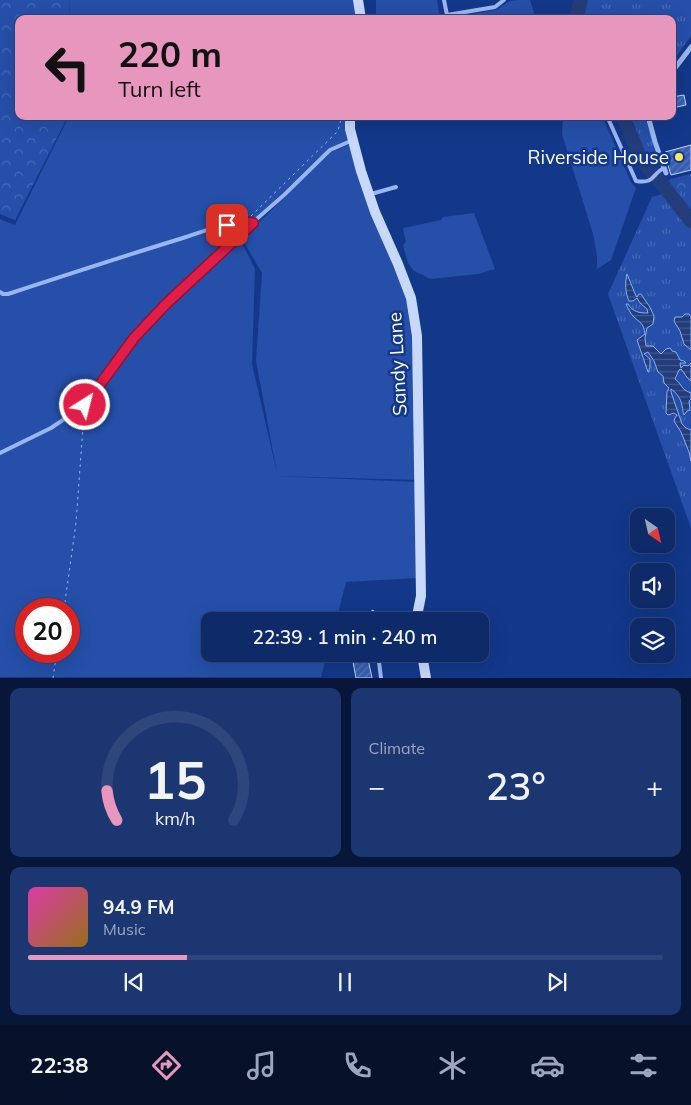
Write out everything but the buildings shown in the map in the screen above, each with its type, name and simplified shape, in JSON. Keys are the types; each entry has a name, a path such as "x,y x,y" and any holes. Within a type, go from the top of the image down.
{"street":[{"path":"358,0 360,15"},
{"path":"676,67 691,48"},
{"name":"Sandy Lane","path":"350,120 353,140 369,195 411,298 417,336 421,596 418,612"},
{"path":"649,120 663,171"},
{"path":"423,662 426,678"}],"lane":[{"path":"444,0 447,15 495,7 504,0"},
{"path":"609,120 636,181 642,182 653,179 663,171"},
{"path":"0,454 51,428 85,405 134,338 166,304 330,150 353,140"},
{"path":"369,195 396,187"},
{"path":"0,301 2,293 8,294 227,225 244,222 253,223"},
{"path":"379,662 381,678"}],"path":[{"path":"244,222 338,131 341,120"},
{"path":"66,598 76,523 85,405"},
{"path":"53,678 55,663"}],"green space":[{"path":"0,0 69,0 70,15 15,15 15,120 66,120 15,220 0,214"},
{"path":"69,0 357,0 359,15 70,15"},
{"path":"376,0 437,0 439,15 376,15"},
{"path":"530,0 535,15 465,15 496,10 510,1"},
{"path":"585,0 691,0 691,36 676,57 676,15 582,15"},
{"path":"67,120 348,120 350,140 329,149 238,235 255,269 252,364 277,473 256,361 262,273 242,239 331,152 352,143 397,264 416,337 418,480 277,476 417,482 417,578 346,582 338,612 201,612 201,662 325,662 321,677 0,677 0,219 15,225"},
{"path":"563,120 604,120 631,182 636,188 611,260 597,269 593,234 562,134"},
{"path":"627,120 646,120 658,162 649,167"},
{"path":"691,174 691,204 665,183 671,179"},
{"path":"691,186 691,528 608,294 652,197"},
{"path":"474,213 495,269 478,274 430,279 414,271 408,263 403,245 406,242 403,228 441,220 443,217"}],"shaded area":[{"path":"627,274 636,296 641,294 654,316 653,324 647,328 646,346 653,346 661,354 670,348 676,352 680,360 686,363 680,363 681,368 691,363 691,381 681,369 675,379 685,390 691,393 689,401 690,410 684,415 680,399 671,389 671,392 682,424 691,430 691,461 681,432 674,421 677,415 674,413 668,415 666,413 667,392 669,388 664,383 663,376 658,372 648,352 644,354 650,359 648,372 637,340 645,334 643,327 632,315 626,304 636,312 648,313 647,309 637,298 629,301 626,288"},
{"path":"685,314 689,314 691,317 691,350 684,344 680,331 674,321 675,317 682,317"}],"waterway":[{"path":"577,15 581,0"},
{"path":"625,120 641,160 691,221"}],"place":[{"name":"Riverside House","path":"679,157"}],"route":[{"path":"85,405 134,338 166,304 253,223 244,222 227,225"}]}
